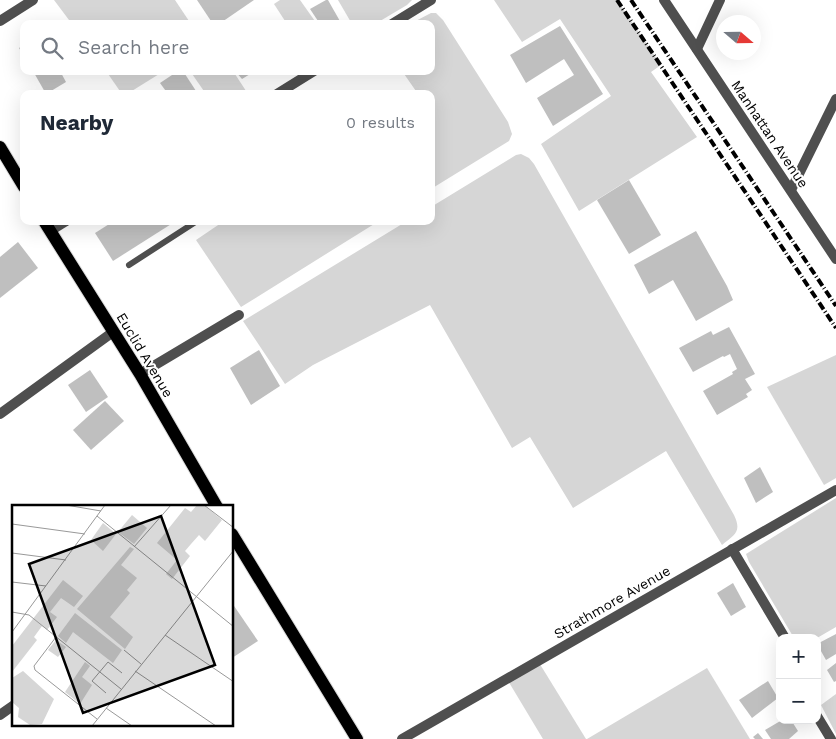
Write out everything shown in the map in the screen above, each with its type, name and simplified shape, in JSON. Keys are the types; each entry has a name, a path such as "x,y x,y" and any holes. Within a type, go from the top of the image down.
{"main road":[{"path":"0,147 20,180"},
{"name":"Euclid Avenue","path":"47,226 140,374 216,505"},
{"path":"236,548 357,739"}],"street":[{"path":"0,21 33,0"},
{"name":"Manhattan Avenue","path":"664,0 836,258"},
{"path":"696,49 720,0"},
{"path":"398,20 428,1"},
{"path":"283,90 308,75"},
{"path":"791,190 836,99"},
{"path":"140,374 239,315"},
{"path":"0,414 113,332"},
{"name":"Strathmore Avenue","path":"402,739 836,490"},
{"path":"732,549 782,634"},
{"path":"0,715 12,706"},
{"path":"821,723 831,739"}],"lane":[{"path":"129,265 191,225"}],"shaded area":[{"path":"54,0 175,0 188,20 69,20"},
{"path":"280,0 300,0 314,20 284,20 274,4"},
{"path":"338,0 412,0 382,20 350,20"},
{"path":"494,0 617,0 661,65 651,72 697,137 579,211 541,144 611,96 560,19 522,42"},
{"path":"431,13 436,13 443,20 508,122 512,134 509,141 435,187 435,90 415,90 405,75 435,75 435,20 418,20"},
{"path":"109,75 158,75 133,90 119,90"},
{"path":"193,75 236,75 245,90 203,90"},
{"path":"521,154 529,158 534,164 734,515 737,525 736,532 722,545 666,451 573,508 530,437 512,448 430,305 313,365 285,384 243,321 400,225 435,225 435,205 516,155"},
{"path":"218,225 373,225 241,307 196,240"},
{"path":"836,355 836,478 824,485 767,387"},
{"path":"836,498 836,627 821,636 821,634 792,634 746,554"},
{"path":"538,661 586,739 543,739 507,679"},
{"path":"707,668 750,739 587,739"},
{"path":"836,694 836,734 821,705"}],"building":[{"path":"197,0 254,0 225,20 210,20"},
{"path":"328,0 339,20 317,20 310,9"},
{"path":"560,26 603,94 553,126 537,98 574,75 564,59 526,83 510,55"},
{"path":"35,75 62,75 66,82 53,90 44,90"},
{"path":"172,75 186,75 195,90 165,90 160,83"},
{"path":"238,75 248,75 242,79"},
{"path":"629,180 661,235 629,254 597,200"},
{"path":"108,225 170,225 113,261 95,233"},
{"path":"696,231 733,300 696,321 673,280 649,294 634,265"},
{"path":"18,242 38,268 0,298 0,257"},
{"path":"729,327 755,374 745,379 752,390 746,394 748,397 717,415 703,391 733,374 732,372 737,369 730,354 693,372 679,348 711,331 713,335"},
{"path":"259,350 280,386 251,405 230,368"},
{"path":"90,370 108,397 86,412 68,385"},
{"path":"105,401 124,421 91,450 73,430"},
{"path":"760,467 773,492 756,503 744,478"},
{"path":"733,583 746,607 731,616 717,593"},
{"path":"234,606 258,641 234,657"},
{"path":"836,634 836,654 826,660 821,651 821,642"},
{"path":"836,663 836,681 834,682 827,670"},
{"path":"768,681 776,695 776,700 752,718 739,700"},
{"path":"776,724 794,724 798,731 789,739 771,739 765,730"},
{"path":"758,733 763,739 755,739 753,737"}],"railway":[{"path":"617,0 836,328"},
{"path":"631,0 836,306"}]}
